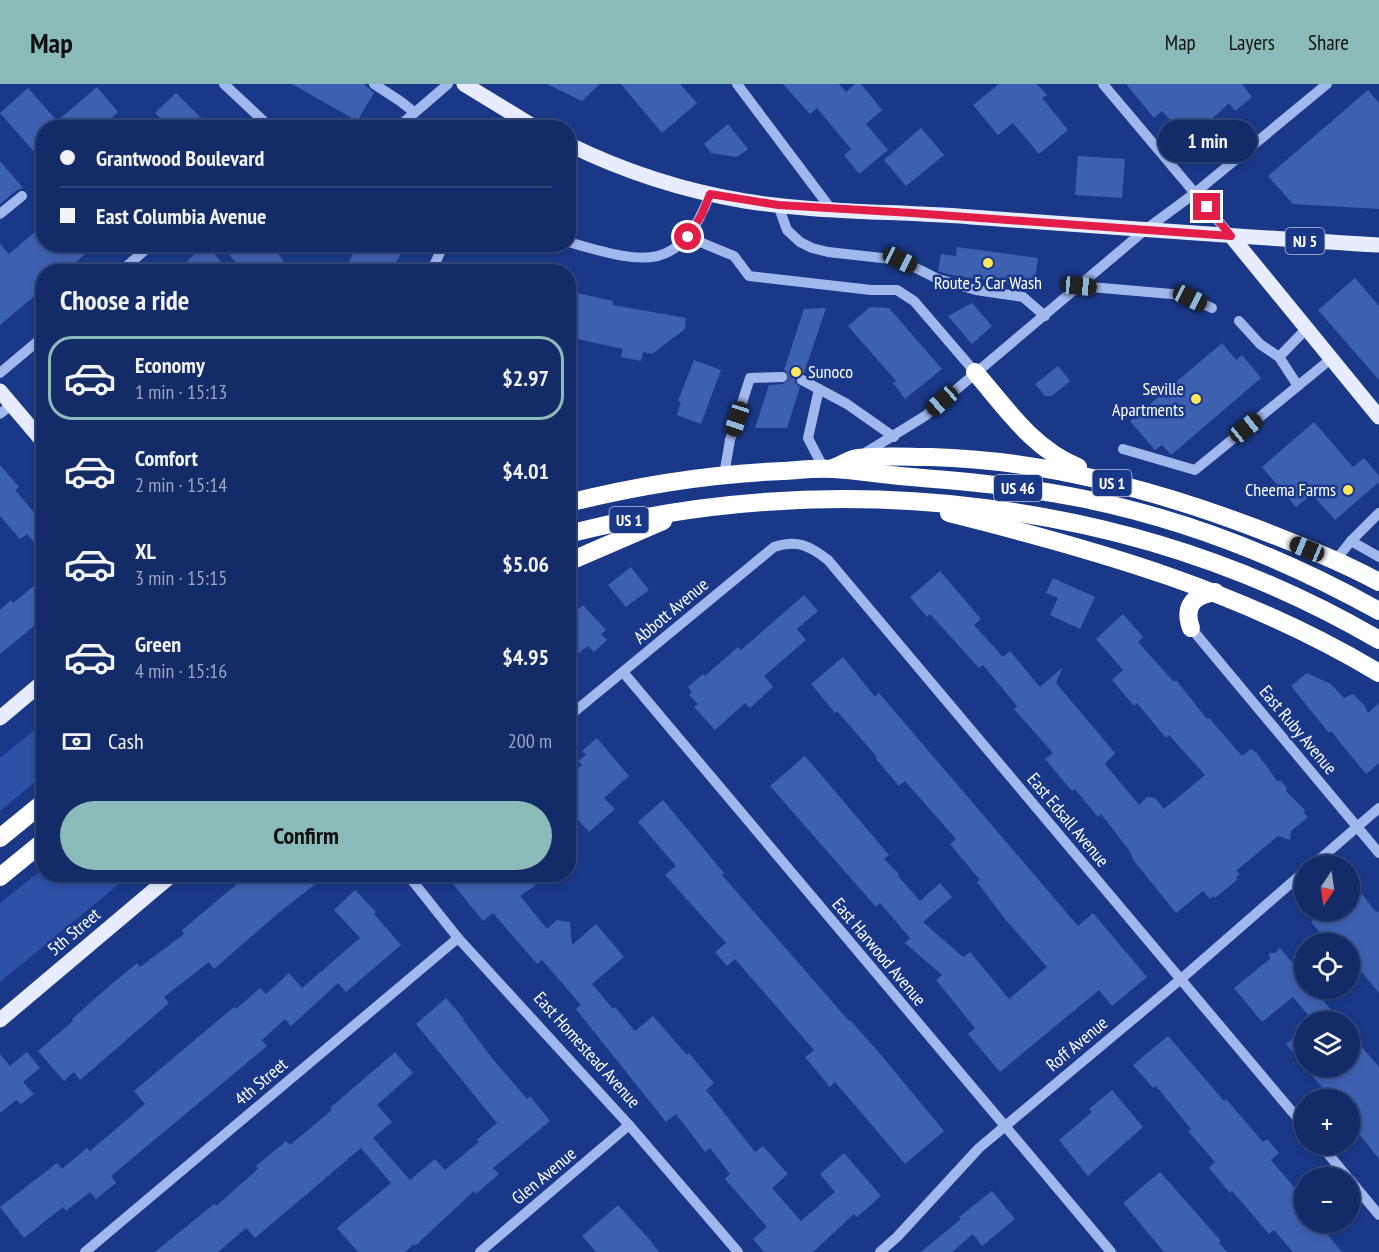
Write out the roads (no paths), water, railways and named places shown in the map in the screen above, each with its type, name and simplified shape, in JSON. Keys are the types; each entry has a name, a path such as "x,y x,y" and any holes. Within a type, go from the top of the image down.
{"highway":[{"path":"975,372 1021,427 1044,448 1068,463 1118,484"},
{"name":"US 1","path":"576,501 630,488 724,475 828,469 857,458 947,458 1011,463 1062,471 1118,484 1225,517 1335,561 1379,582"},
{"name":"US 46","path":"828,469 1005,486 1115,506 1201,531 1257,552 1379,611"},
{"path":"576,491 630,488"},
{"name":"US 1","path":"576,532 691,509 753,502 828,499 901,501 1051,539 1215,592 1302,631 1379,673"},
{"name":"US 46","path":"901,501 1013,512 1134,537 1193,555 1263,582 1379,640"},
{"path":"576,559 691,509"},
{"path":"1191,628 1188,613 1194,601 1203,594 1215,592"},
{"path":"0,838 36,809"},
{"path":"0,877 36,848"}],"main road":[{"path":"464,84 522,120"},
{"name":"NJ 5","path":"576,147 628,169 710,194 778,205 1379,245"},
{"path":"1231,236 1379,417"},
{"path":"0,391 6,410 36,436"},
{"path":"0,718 36,688"},
{"name":"5th Street","path":"0,1020 164,882"}],"street":[{"path":"224,84 262,120"},
{"path":"374,84 400,100 414,112"},
{"path":"406,120 448,84"},
{"path":"737,84 831,209"},
{"path":"1103,84 1231,236"},
{"path":"857,458 925,416 1145,230 1195,193 1327,84"},
{"path":"576,244 620,256 643,258 661,255 675,248 688,237 702,214 710,194"},
{"path":"0,214 22,196"},
{"path":"778,205 787,230 800,242 812,248 828,252 900,260 938,279 976,290 1023,297 1045,316"},
{"path":"688,237 734,256 749,276 870,290 897,290 914,301 975,372"},
{"path":"129,264 143,252"},
{"path":"1079,286 1183,295 1212,308"},
{"path":"1239,321 1260,344 1279,357 1298,386"},
{"path":"1279,357 1307,328"},
{"path":"0,373 36,343"},
{"path":"1123,449 1195,470 1332,358"},
{"path":"724,475 730,440 750,378 782,377"},
{"path":"802,380 847,404 894,437"},
{"path":"819,388 808,438 828,469"},
{"path":"1335,561 1379,513"},
{"path":"1351,541 1379,557"},
{"name":"Abbott Avenue","path":"576,710 774,547 786,543 799,543"},
{"name":"East Edsall Avenue","path":"799,543 810,546 828,560 1294,1113"},
{"name":"East Ruby Avenue","path":"1191,628 1379,853"},
{"name":"East Harwood Avenue","path":"622,672 1111,1252"},
{"path":"1324,855 1379,808"},
{"name":"Roff Avenue","path":"880,1252 897,1237 979,1148 1181,979 1294,881"},
{"name":"East Homestead Avenue","path":"413,882 458,938 629,1125 738,1252"},
{"name":"4th Street","path":"85,1252 458,938"},
{"name":"Glen Avenue","path":"480,1252 629,1125"},
{"path":"1329,1155 1339,1167"},
{"path":"1360,1192 1379,1215"}],"tunnel":[{"path":"782,377 802,380"}],"place":[{"name":"Route 5 Car Wash","path":"988,263"},
{"name":"Sunoco","path":"796,372"},
{"name":"Seville Apartments","path":"1196,399"},
{"name":"Cheema Farms","path":"1348,490"}]}
